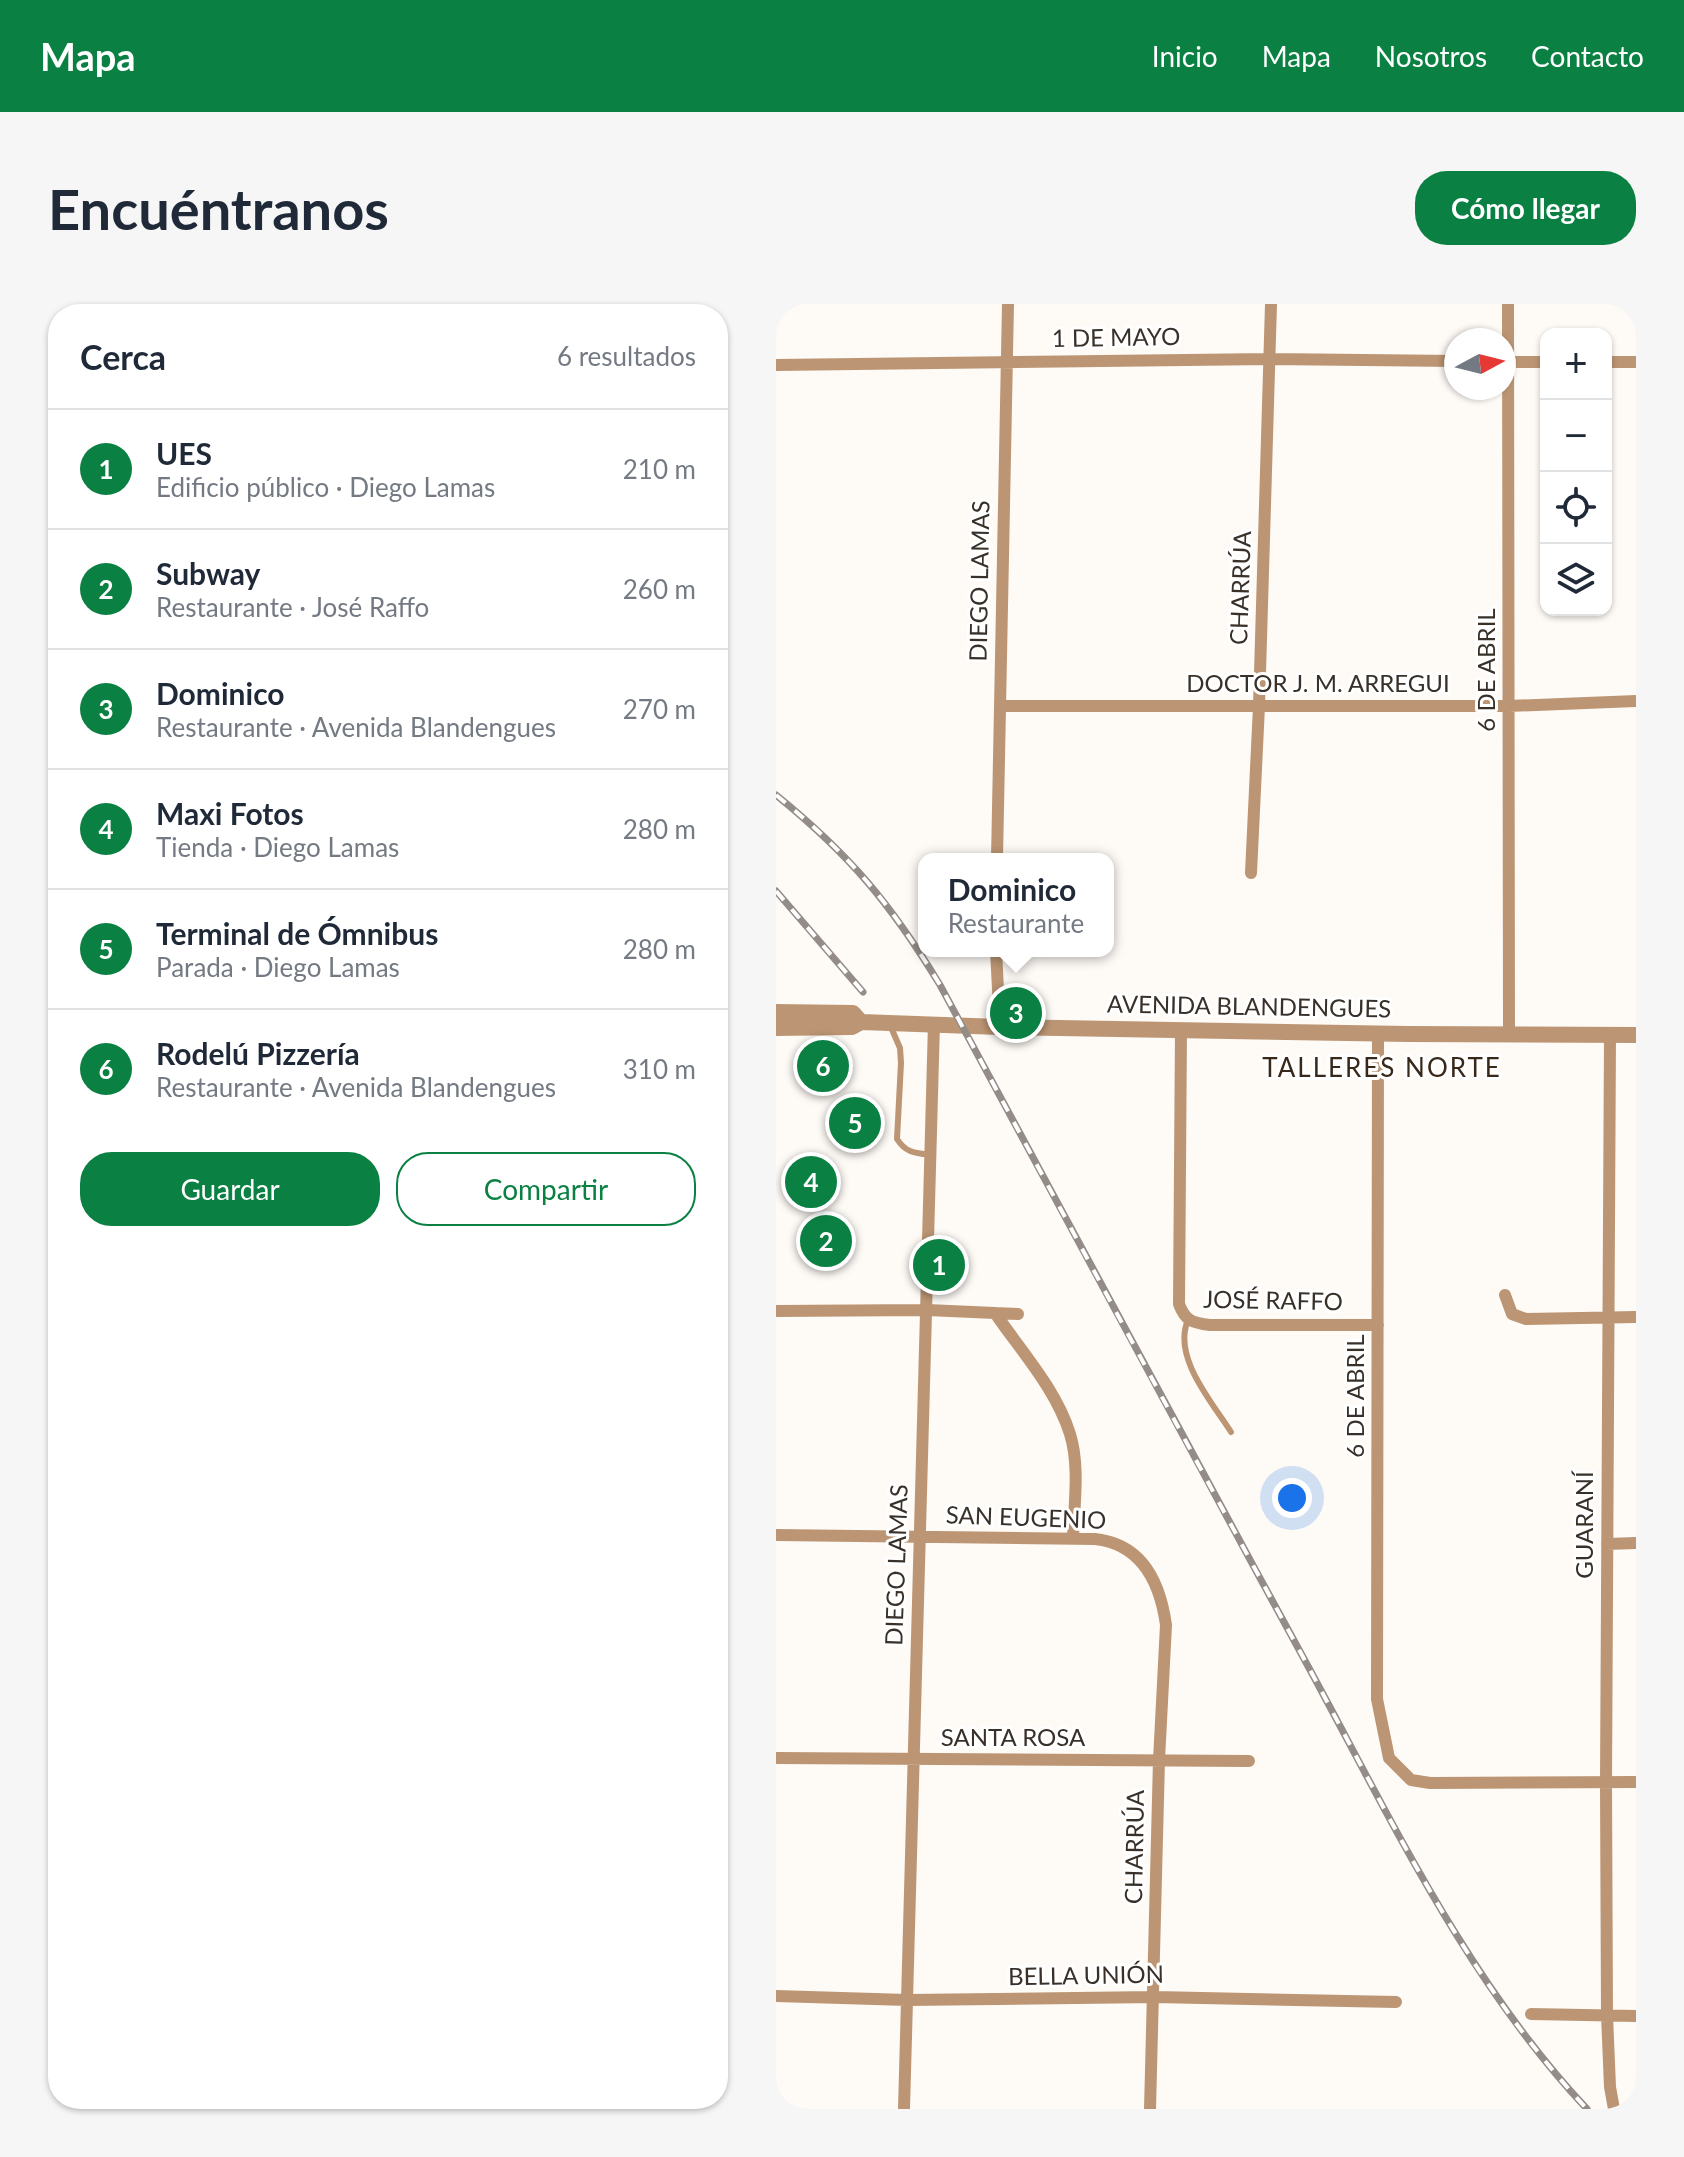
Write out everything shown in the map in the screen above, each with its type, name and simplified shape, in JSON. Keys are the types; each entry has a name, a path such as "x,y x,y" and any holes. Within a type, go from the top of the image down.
{"street":[{"name":"DIEGO LAMAS","path":"997,853 1008,304"},
{"name":"CHARRÚA","path":"1251,873 1271,304"},
{"name":"6 DE ABRIL","path":"1507,328 1508,304"},
{"name":"1 DE MAYO","path":"776,365 1270,359 1444,361"},
{"path":"1516,362 1540,362"},
{"path":"1612,362 1636,362"},
{"name":"6 DE ABRIL","path":"1506,400 1509,1035"},
{"name":"DOCTOR J. M. ARREGUI","path":"1000,706 1509,706 1636,701"},
{"path":"996,957 1000,1027"},
{"name":"AVENIDA BLANDENGUES","path":"776,1012 853,1013 861,1022"},
{"name":"AVENIDA BLANDENGUES","path":"776,1028 852,1027 861,1022 889,1022 1000,1027 1636,1035"},
{"name":"DIEGO LAMAS","path":"904,2109 934,1023"},
{"name":"JOSÉ RAFFO","path":"1181,1030 1179,1304 1188,1320 1210,1325 1378,1325"},
{"name":"6 DE ABRIL","path":"1378,1033 1377,1699 1389,1758 1411,1780 1430,1783 1606,1783"},
{"name":"GUARANÍ","path":"1610,1035 1606,1783 1607,2015 1614,2109"},
{"path":"1505,1295 1512,1314 1526,1319 1636,1317"},
{"path":"776,1311 927,1310 1018,1314"},
{"path":"995,1313 1051,1393 1071,1436 1075,1463 1073,1538"},
{"name":"SAN EUGENIO","path":"776,1535 1112,1540 1129,1548 1144,1564 1156,1587"},
{"path":"1607,1544 1636,1543"},
{"name":"CHARRÚA","path":"1150,2109 1159,1760 1166,1625 1164,1607 1156,1587"},
{"name":"SANTA ROSA","path":"776,1758 1249,1761"},
{"path":"1606,1783 1636,1782"},
{"name":"BELLA UNIÓN","path":"776,1996 907,2000 1155,1997 1396,2002"},
{"path":"1531,2014 1636,2016"}],"lane":[{"path":"889,1022 900,1048 897,1139 903,1148 912,1153 931,1155"},
{"path":"1188,1320 1183,1335 1186,1353 1231,1432"}],"railway":[{"path":"776,795 826,839 867,882 918,951"},
{"path":"776,891 863,992"},
{"path":"922,957 940,985 1434,1898 1505,2008 1544,2060 1587,2109"}],"place":[{"name":"Dominico","path":"1016,1013"},
{"name":"Rodelú Pizzería","path":"823,1066"},
{"name":"Terminal de Ómnibus","path":"855,1123"},
{"name":"Maxi Fotos","path":"811,1182"},
{"name":"Subway","path":"826,1241"},
{"name":"UES","path":"939,1265"}],"district":[{"name":"TALLERES NORTE","path":"1382,1068"}]}
